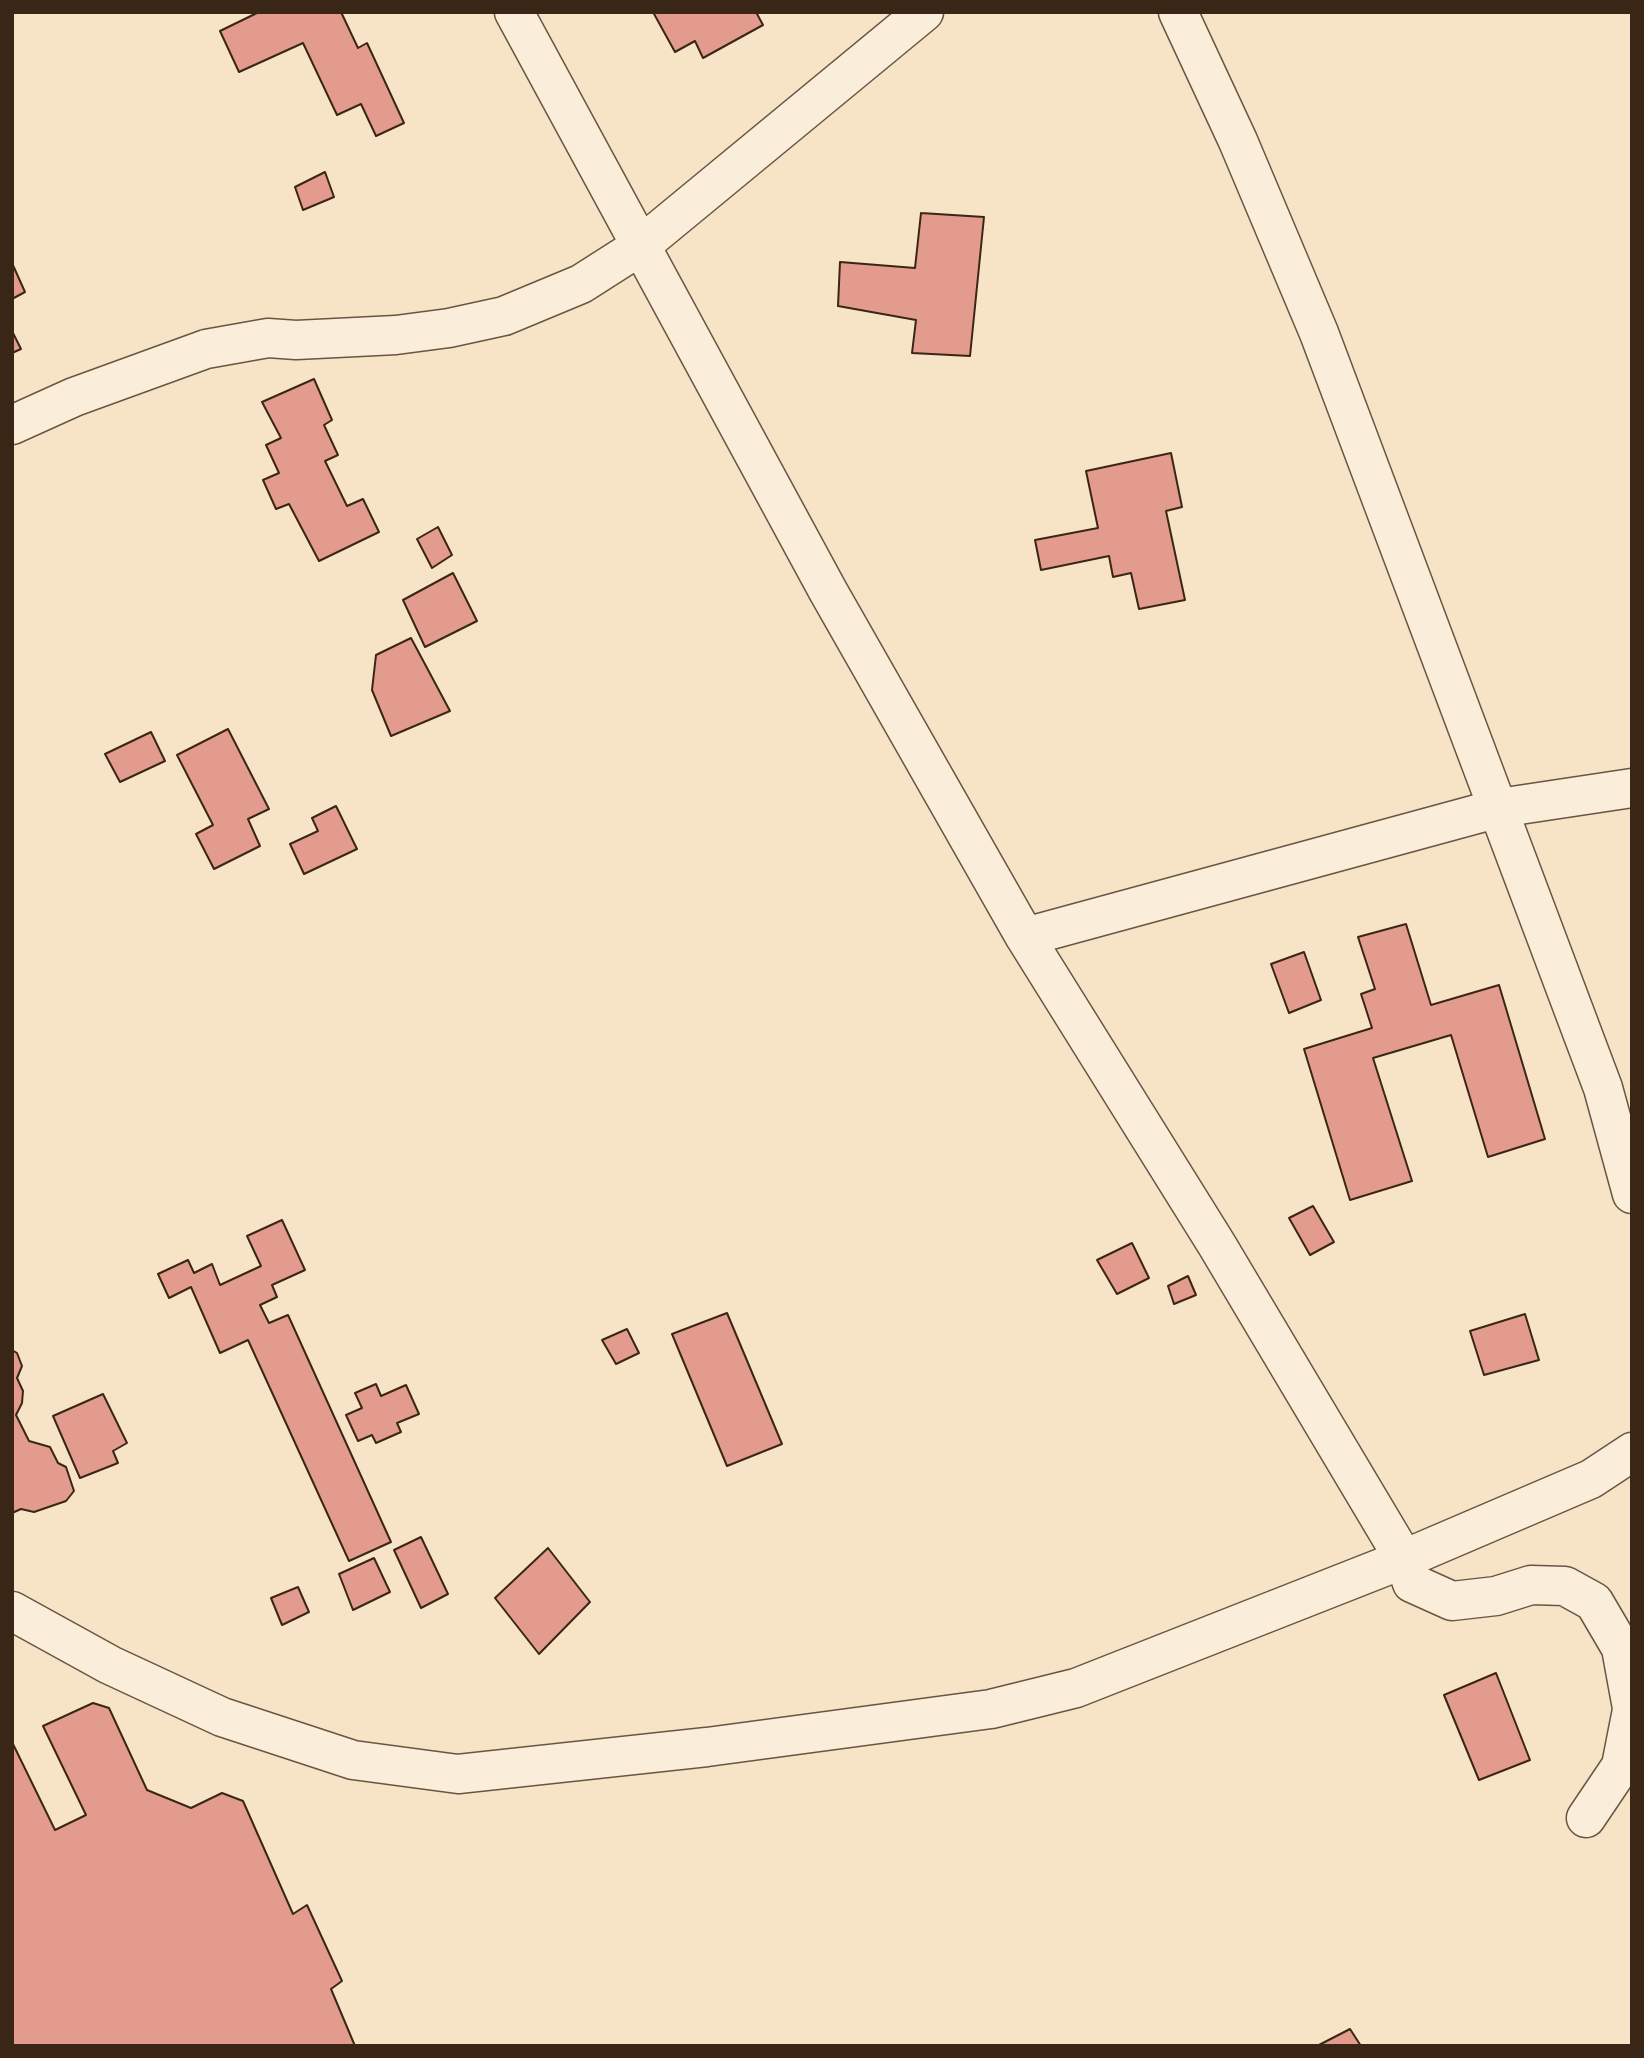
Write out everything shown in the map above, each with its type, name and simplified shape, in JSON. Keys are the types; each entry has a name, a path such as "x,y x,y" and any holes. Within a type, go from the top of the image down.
{"street":[{"path":"514,12 639,247 828,591 1025,937 1217,1245 1404,1559 1412,1583 1452,1601 1496,1596 1531,1585 1564,1586 1594,1602 1621,1648 1632,1709 1621,1766 1586,1818"},
{"path":"12,425 86,392 206,348 268,338 296,340 396,335 449,328 504,316 581,284 639,247 924,12"},
{"path":"1178,12 1238,141 1319,333 1603,1088 1632,1194"},
{"path":"1025,937 1499,808 1632,788"},
{"path":"12,1611 110,1665 222,1717 353,1760 457,1774 708,1747 991,1709 1076,1688 1404,1559 1591,1479 1632,1452"}],"building":[{"path":"259,12 341,12 358,48 367,43 404,123 376,136 361,104 337,115 303,43 239,72 220,31"},
{"path":"653,12 756,12 763,25 703,58 695,41 675,52"},
{"path":"325,172 334,197 303,210 295,187"},
{"path":"921,213 984,217 970,356 912,353 916,320 838,306 840,262 915,268"},
{"path":"12,263 25,292 12,299"},
{"path":"12,331 21,349 12,353"},
{"path":"314,379 332,420 324,425 338,455 325,461 347,506 363,499 379,532 319,561 289,504 276,509 263,480 279,473 266,445 281,438 262,402"},
{"path":"1171,453 1182,507 1166,511 1185,600 1139,609 1131,573 1113,577 1109,556 1041,570 1035,540 1098,528 1086,471"},
{"path":"438,527 452,555 432,568 417,539"},
{"path":"453,573 477,621 425,647 403,600"},
{"path":"411,638 450,711 391,736 372,690 376,655"},
{"path":"228,729 269,809 248,819 260,846 214,869 196,834 213,825 177,755"},
{"path":"151,732 165,761 120,782 105,754"},
{"path":"336,806 357,849 304,874 290,844 318,831 312,818"},
{"path":"1406,924 1431,1005 1499,985 1545,1139 1488,1157 1451,1035 1373,1058 1412,1181 1350,1200 1304,1049 1372,1028 1361,994 1375,989 1358,937"},
{"path":"1304,952 1321,1000 1289,1013 1271,964"},
{"path":"1313,1206 1334,1242 1310,1255 1289,1218"},
{"path":"282,1220 305,1270 272,1285 277,1297 260,1305 269,1323 288,1315 391,1542 349,1561 248,1340 220,1353 191,1287 169,1298 158,1274 188,1260 194,1273 212,1264 220,1285 261,1266 247,1236"},
{"path":"1132,1243 1149,1278 1117,1294 1097,1260"},
{"path":"1188,1276 1196,1295 1174,1304 1168,1286"},
{"path":"727,1313 782,1444 727,1466 672,1334"},
{"path":"1525,1314 1539,1360 1484,1375 1470,1331"},
{"path":"627,1329 639,1353 616,1364 602,1340"},
{"path":"12,1350 17,1353 22,1366 17,1378 23,1391 22,1403 16,1415 29,1441 50,1447 58,1463 66,1467 74,1491 66,1501 34,1512 21,1509 12,1513"},
{"path":"376,1384 381,1396 406,1385 419,1414 397,1423 401,1432 376,1443 372,1435 358,1441 346,1415 362,1408 355,1393"},
{"path":"103,1394 127,1443 113,1451 118,1463 80,1478 53,1416"},
{"path":"421,1537 448,1594 421,1608 394,1550"},
{"path":"548,1548 590,1602 539,1654 495,1598"},
{"path":"374,1558 390,1592 353,1610 339,1574"},
{"path":"298,1587 309,1612 282,1625 271,1598"},
{"path":"1496,1673 1530,1760 1479,1780 1444,1695"},
{"path":"93,1703 109,1708 147,1790 191,1808 222,1793 243,1801 293,1914 307,1905 342,1981 331,1989 355,2046 12,2046 12,1742 55,1830 86,1815 43,1726"},
{"path":"1350,2029 1361,2046 1317,2046"}]}
